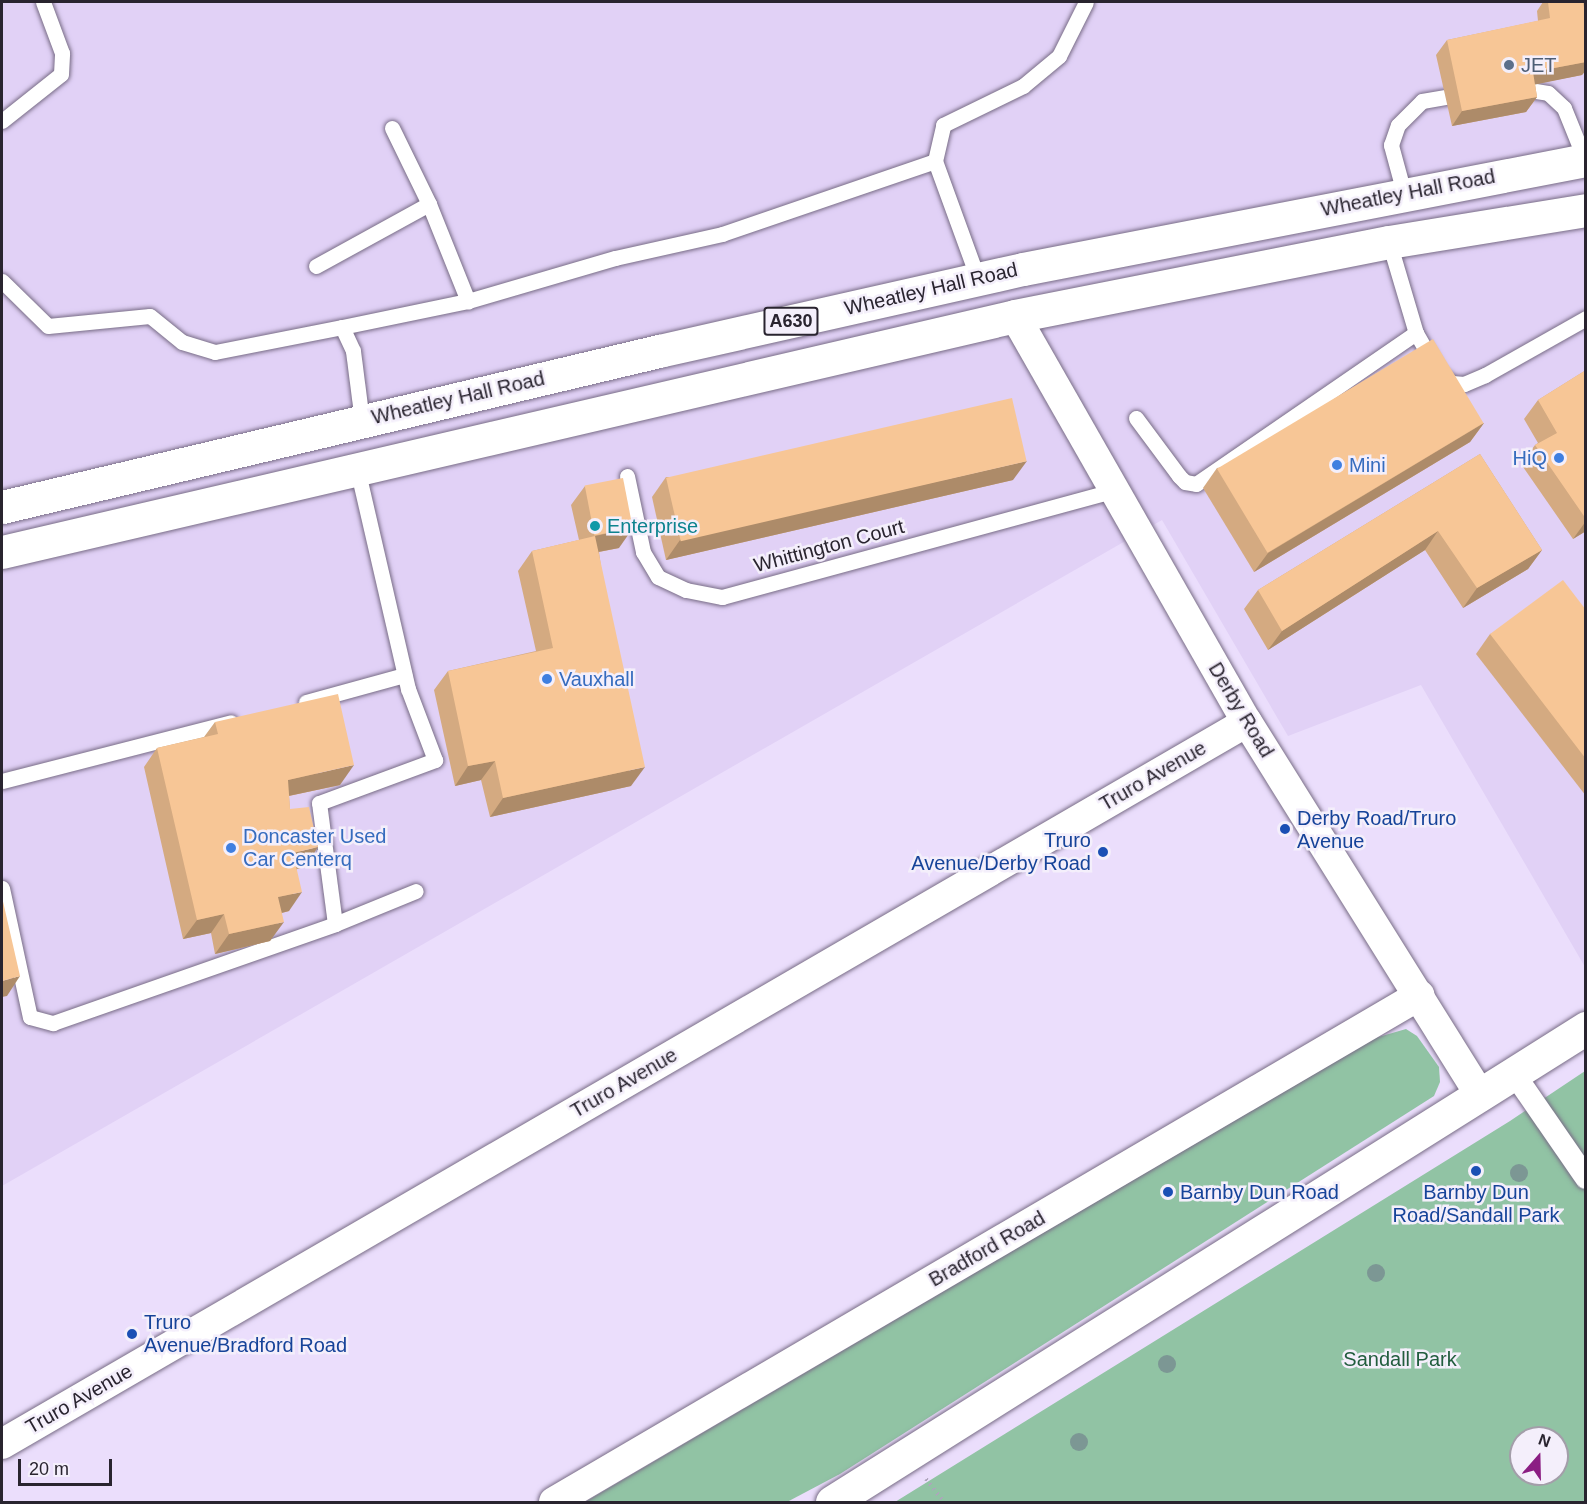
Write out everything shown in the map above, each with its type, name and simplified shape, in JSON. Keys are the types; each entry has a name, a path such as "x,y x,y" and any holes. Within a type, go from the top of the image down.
{"main road":[{"name":"Wheatley Hall Road","path":"2,507 362,421 978,279 1404,193 1585,160"},
{"name":"A630","path":"2,552 1016,316 1389,242 1586,210"},
{"path":"832,1503 1515,1075 1586,1028"}],"street":[{"name":"Derby Road","path":"1016,316 1246,722 1420,995 1481,1096"},
{"name":"Truro Avenue","path":"2,1444 1246,722"},
{"name":"Bradford Road","path":"554,1503 1420,995"},
{"path":"1515,1075 1586,1178"}],"lane":[{"path":"2,121 61,74 62,52 43,2"},
{"path":"978,279 935,161 943,125 1023,86 1059,56 1086,2"},
{"path":"1501,90 1523,87 1548,93 1564,108 1585,160"},
{"path":"1404,193 1391,145 1398,125 1422,101 1479,92"},
{"path":"392,128 429,204 468,301"},
{"path":"2,281 48,326 150,316 182,342 215,352 468,301 615,258 722,234 935,161"},
{"path":"316,266 429,204"},
{"path":"1389,242 1416,333 1438,373 1457,384 1485,375 1586,318"},
{"path":"342,327 353,351 362,421"},
{"path":"1136,418 1179,476 1185,482 1196,484 1416,333"},
{"path":"335,924 319,803 435,760 404,675 357,468"},
{"name":"Whittington Court","path":"627,476 644,552 658,577 686,590 722,597 1116,490"},
{"path":"292,706 404,675"},
{"path":"2,781 247,718"},
{"path":"2,888 30,1017 53,1023 335,924 416,891"}],"shaded area":[{"path":"2,2 1585,2 1585,967 1421,685 1288,736 1162,520 2,1186"}],"green space":[{"path":"1406,1029 1417,1036 1439,1067 1440,1082 1434,1096 840,1474 787,1502 585,1502 1375,1038"},
{"name":"Sandall Park","path":"1585,1071 1585,1502 895,1502 1510,1121"}],"building":[{"name":"JET","path":"1548,2 1583,2 1586,19 1586,62 1533,72 1537,97 1462,111 1447,40 1550,18"},
{"name":"Mini","path":"1433,339 1483,423 1267,553 1217,469"},
{"path":"1586,370 1586,519 1535,445 1557,433 1538,400"},
{"path":"1012,398 1027,461 681,541 666,478"},
{"path":"1480,454 1542,550 1477,588 1438,531 1282,631 1258,590"},
{"path":"623,478 633,528 594,536 585,485"},
{"name":"Vauxhall","path":"595,536 645,767 503,798 495,761 468,766 448,671 553,648 532,551"},
{"path":"1563,580 1586,610 1586,759 1490,634"},
{"name":"Doncaster Used Car Centerq","path":"338,694 354,765 288,780 290,809 309,807 318,847 293,853 302,892 278,897 284,922 229,934 224,914 197,920 157,748 218,734 215,722"},
{"path":"2,897 20,976 2,981"}],"place":[{"name":"JET","path":"1509,65"},
{"name":"HiQ","path":"1559,458"},
{"name":"Mini","path":"1337,465"},
{"name":"Enterprise","path":"595,526"},
{"name":"Vauxhall","path":"547,679"},
{"name":"Derby Road/Truro Avenue","path":"1285,829"},
{"name":"Doncaster Used Car Centerq","path":"231,848"},
{"name":"Truro Avenue/Derby Road","path":"1103,852"},
{"name":"Barnby Dun Road/Sandall Park","path":"1476,1171"},
{"name":"Barnby Dun Road","path":"1168,1192"},
{"name":"Truro Avenue/Bradford Road","path":"132,1334"}]}
